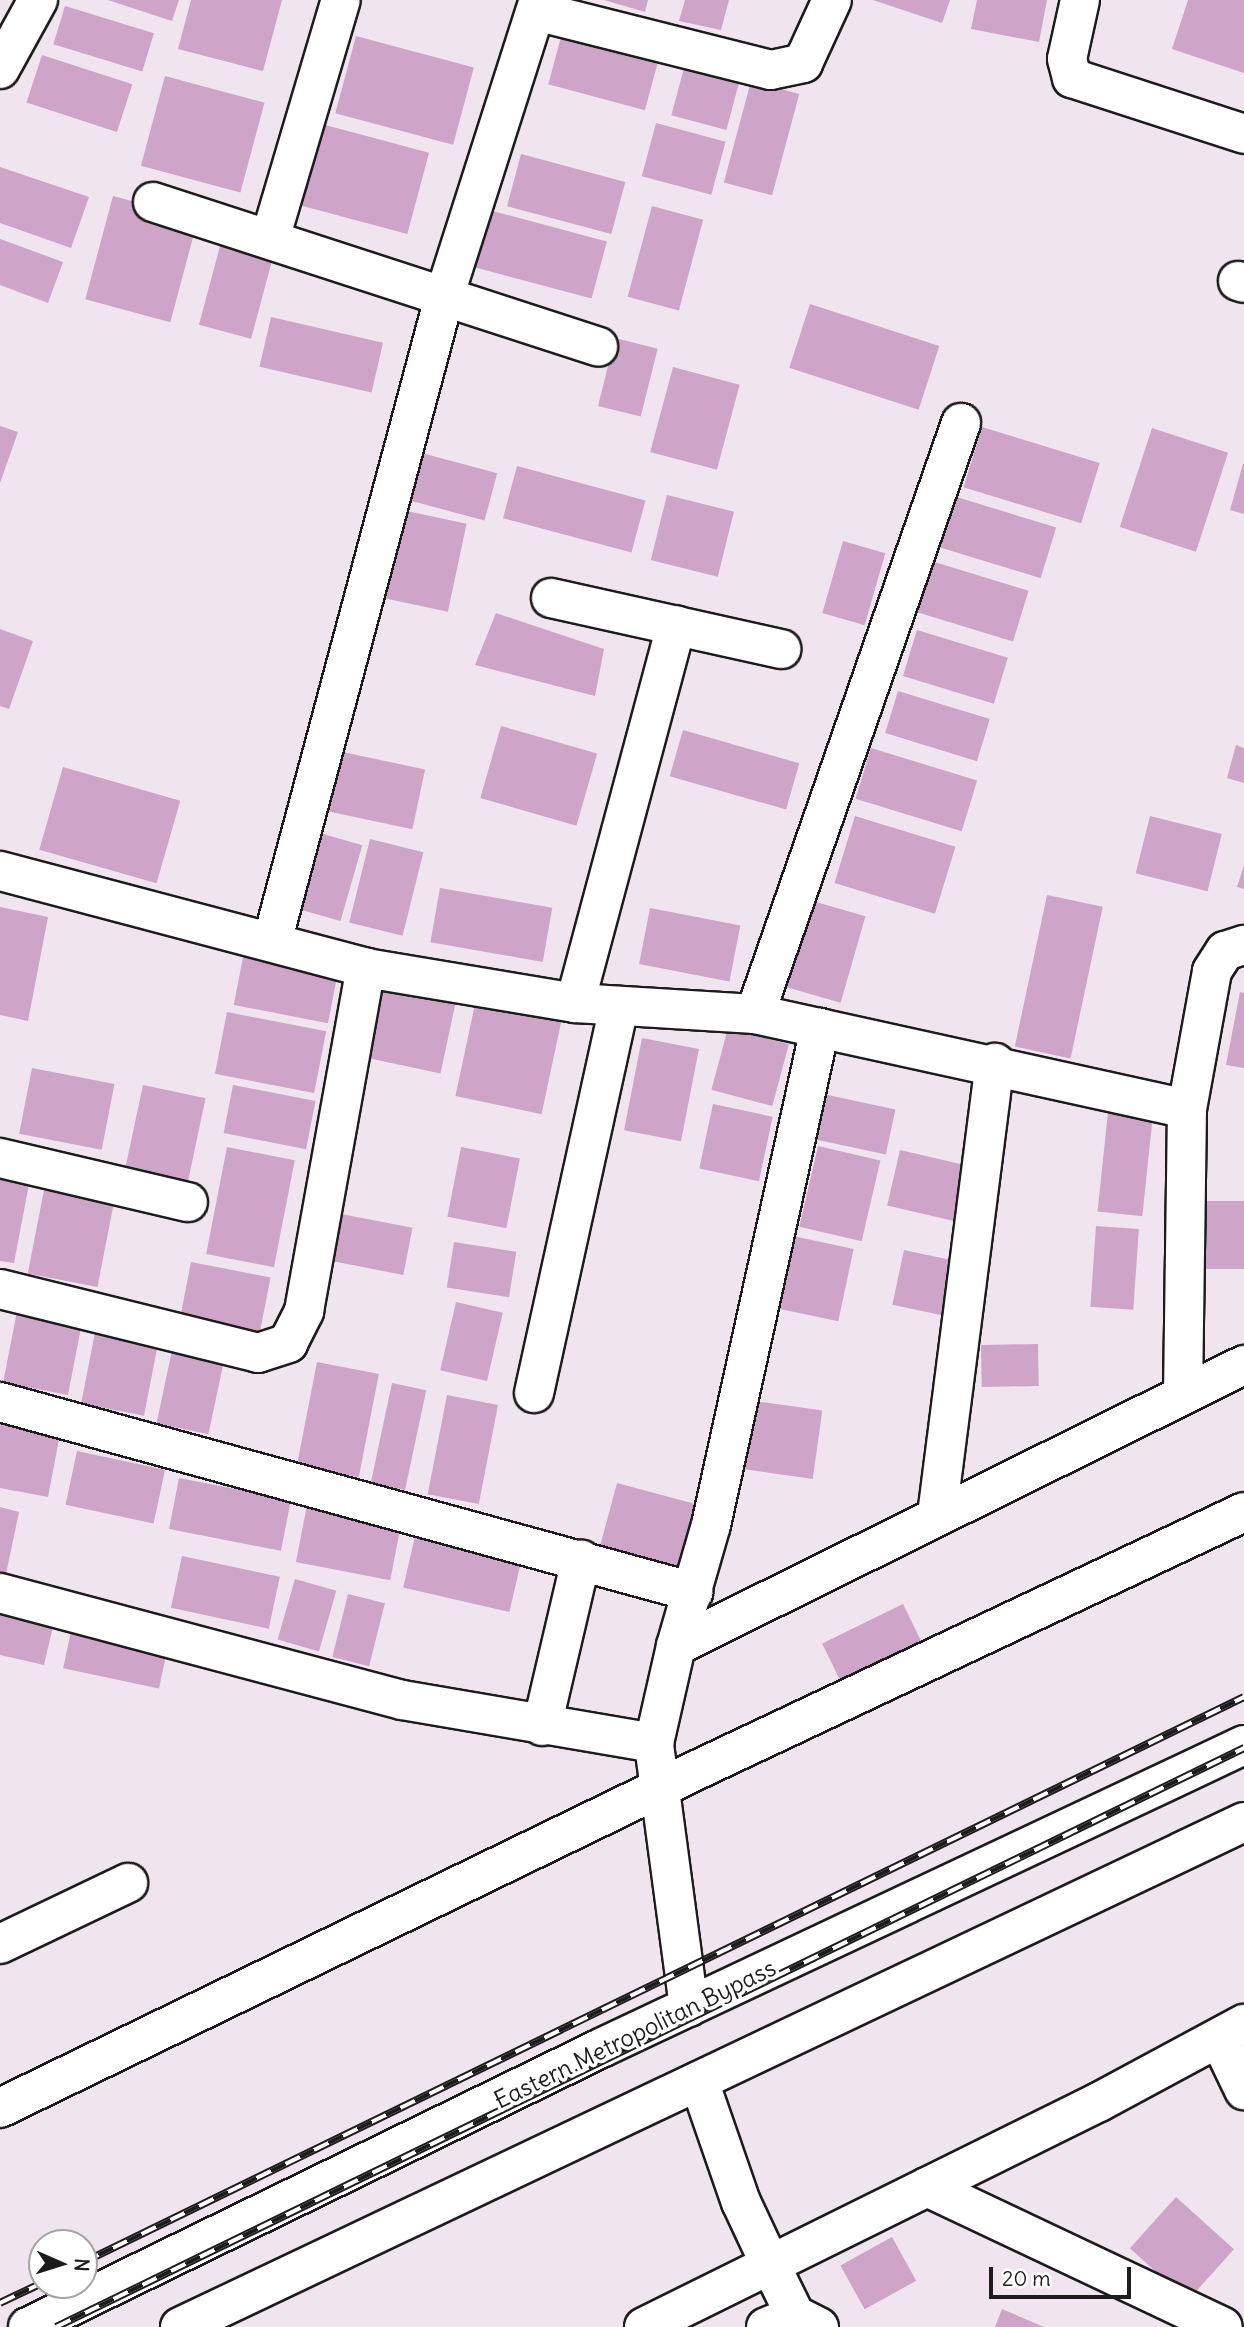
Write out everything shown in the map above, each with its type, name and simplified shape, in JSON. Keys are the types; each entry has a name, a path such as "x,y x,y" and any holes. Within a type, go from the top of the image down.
{"street":[{"path":"0,69 38,0"},
{"path":"270,239 341,0"},
{"path":"272,942 445,294 538,6 771,70 803,62 823,27 832,0"},
{"path":"1080,0 1067,59 1072,78 1244,134"},
{"path":"153,202 445,294 598,347"},
{"path":"755,1014 961,423"},
{"path":"551,598 780,649"},
{"path":"575,1003 676,625"},
{"path":"0,871 366,968 575,1003 755,1014 995,1063 1187,1109"},
{"path":"1183,1395 1187,1109 1212,971 1225,951 1244,945"},
{"path":"0,1289 258,1353 288,1343 304,1311 366,968"},
{"path":"534,1393 619,1006"},
{"path":"689,2007 657,1790 654,1743 676,1646 693,1592 820,1028"},
{"path":"937,1515 995,1063"},
{"path":"0,1158 188,1202"},
{"path":"676,1646 1244,1365"},
{"path":"0,1402 693,1592"},
{"path":"0,2108 657,1790 1244,1512"},
{"path":"542,1726 581,1560"},
{"path":"0,1593 402,1700 654,1743"},
{"name":"Eastern Metropolitan Bypass","path":"28,2327 689,2007 1244,1745"},
{"path":"180,2327 1244,1822"},
{"path":"0,1944 128,1883"},
{"path":"644,2327 927,2187 1232,2031 1244,2090"},
{"path":"699,2081 741,2202 794,2323"},
{"path":"927,2187 1223,2327"}],"building":[{"path":"108,0 179,0 172,21"},
{"path":"191,0 282,0 263,71 178,49"},
{"path":"604,0 648,0 645,12"},
{"path":"685,0 729,0 721,30 679,21"},
{"path":"873,0 950,0 942,23"},
{"path":"977,0 1047,0 1039,42 971,29"},
{"path":"1188,0 1244,0 1244,73 1172,49"},
{"path":"65,6 154,33 142,71 53,44"},
{"path":"356,36 474,68 453,145 335,113"},
{"path":"561,37 658,63 645,110 548,84"},
{"path":"42,55 132,84 117,132 27,103"},
{"path":"684,68 739,83 726,130 671,115"},
{"path":"165,76 264,103 240,192 141,166"},
{"path":"751,81 799,94 772,195 724,182"},
{"path":"318,123 429,153 407,234 296,204"},
{"path":"656,123 726,142 711,195 642,176"},
{"path":"521,154 625,182 611,234 507,206"},
{"path":"0,167 89,197 71,248 0,223"},
{"path":"113,196 198,219 170,322 85,299"},
{"path":"652,206 703,220 679,311 628,297"},
{"path":"489,210 607,242 592,299 474,267"},
{"path":"223,235 275,249 251,339 199,325"},
{"path":"0,239 63,262 48,303 0,285"},
{"path":"810,304 939,346 919,410 789,368"},
{"path":"271,317 383,343 372,393 260,367"},
{"path":"615,338 658,349 641,417 598,406"},
{"path":"673,367 740,385 717,470 650,452"},
{"path":"0,426 18,432 0,483"},
{"path":"982,427 1100,463 1081,523 964,487"},
{"path":"1152,428 1228,453 1196,552 1120,527"},
{"path":"418,452 497,473 485,521 405,499"},
{"path":"1244,464 1244,514 1230,510"},
{"path":"517,466 645,500 631,553 503,518"},
{"path":"667,495 734,512 718,577 651,560"},
{"path":"950,495 1056,527 1041,578 935,546"},
{"path":"402,510 467,524 448,612 383,598"},
{"path":"843,541 885,553 865,625 822,613"},
{"path":"931,561 1029,591 1013,642 916,612"},
{"path":"496,613 604,649 595,696 475,665"},
{"path":"0,629 33,641 9,709 0,706"},
{"path":"917,630 1008,658 994,704 903,676"},
{"path":"898,691 990,719 977,761 885,733"},
{"path":"501,726 597,754 576,826 480,798"},
{"path":"683,730 799,763 786,809 670,776"},
{"path":"1236,745 1244,748 1244,783 1227,778"},
{"path":"871,748 977,780 962,831 856,799"},
{"path":"338,751 425,770 412,829 325,811"},
{"path":"63,767 180,801 157,883 39,850"},
{"path":"855,816 955,847 935,914 835,883"},
{"path":"1150,816 1222,834 1208,891 1136,873"},
{"path":"320,833 362,845 341,921 298,909"},
{"path":"370,839 423,852 403,936 349,922"},
{"path":"1244,865 1244,889 1237,887"},
{"path":"440,888 552,908 543,962 430,942"},
{"path":"1047,895 1103,907 1071,1058 1015,1047"},
{"path":"802,898 865,916 841,1003 777,985"},
{"path":"0,907 48,917 28,1021 0,1015"},
{"path":"650,908 740,926 729,982 639,964"},
{"path":"245,947 339,965 328,1023 234,1005"},
{"path":"380,983 456,999 440,1074 364,1057"},
{"path":"1240,992 1244,993 1244,1068 1226,1065"},
{"path":"475,1004 561,1022 542,1114 455,1096"},
{"path":"227,1012 326,1031 314,1093 215,1074"},
{"path":"728,1028 789,1044 772,1106 711,1090"},
{"path":"642,1038 699,1049 681,1141 624,1130"},
{"path":"32,1068 114,1084 102,1150 19,1134"},
{"path":"143,1085 206,1098 188,1182 125,1169"},
{"path":"233,1085 315,1101 306,1149 224,1133"},
{"path":"823,1094 895,1109 886,1154 813,1139"},
{"path":"713,1104 773,1117 759,1181 699,1169"},
{"path":"1108,1112 1153,1117 1142,1216 1098,1211"},
{"path":"818,1146 880,1160 862,1241 799,1227"},
{"path":"227,1147 295,1160 274,1267 206,1254"},
{"path":"461,1147 520,1158 506,1228 447,1217"},
{"path":"900,1150 972,1167 959,1222 887,1206"},
{"path":"0,1178 29,1184 14,1263 0,1261"},
{"path":"44,1190 114,1204 97,1287 28,1273"},
{"path":"1193,1201 1244,1201 1244,1269 1193,1269"},
{"path":"331,1212 412,1228 403,1275 322,1259"},
{"path":"1096,1226 1139,1229 1133,1310 1090,1307"},
{"path":"793,1236 854,1249 838,1321 778,1308"},
{"path":"454,1242 516,1252 509,1297 447,1287"},
{"path":"904,1250 956,1261 944,1316 892,1305"},
{"path":"191,1262 271,1277 260,1331 181,1316"},
{"path":"19,1301 84,1314 68,1395 3,1382"},
{"path":"456,1302 503,1313 487,1381 440,1370"},
{"path":"97,1322 160,1334 144,1416 81,1403"},
{"path":"174,1341 226,1352 208,1434 157,1423"},
{"path":"1038,1344 1039,1386 982,1387 981,1345"},
{"path":"317,1362 379,1374 359,1477 297,1465"},
{"path":"392,1383 426,1390 405,1490 371,1483"},
{"path":"447,1395 498,1405 479,1504 428,1494"},
{"path":"754,1401 822,1411 813,1479 744,1469"},
{"path":"0,1422 60,1434 48,1497 0,1488"},
{"path":"77,1451 165,1470 154,1524 66,1505"},
{"path":"179,1478 291,1500 281,1551 169,1529"},
{"path":"617,1483 695,1504 678,1567 600,1546"},
{"path":"307,1505 401,1523 390,1580 296,1562"},
{"path":"0,1507 19,1512 6,1574 0,1573"},
{"path":"416,1532 522,1557 509,1612 403,1588"},
{"path":"182,1556 280,1577 269,1629 171,1608"},
{"path":"295,1579 336,1591 319,1651 278,1640"},
{"path":"348,1594 385,1603 369,1666 332,1657"},
{"path":"903,1604 925,1650 844,1689 822,1643"},
{"path":"0,1610 54,1622 44,1665 0,1655"},
{"path":"71,1631 167,1651 159,1689 63,1668"},
{"path":"1176,2197 1234,2249 1188,2300 1130,2248"},
{"path":"892,2237 916,2281 865,2309 840,2266"},
{"path":"1002,2309 1044,2327 995,2327"}],"railway":[{"path":"98,2255 1244,1697"},
{"path":"56,2327 1244,1748"},
{"path":"0,2303 28,2290"}]}
